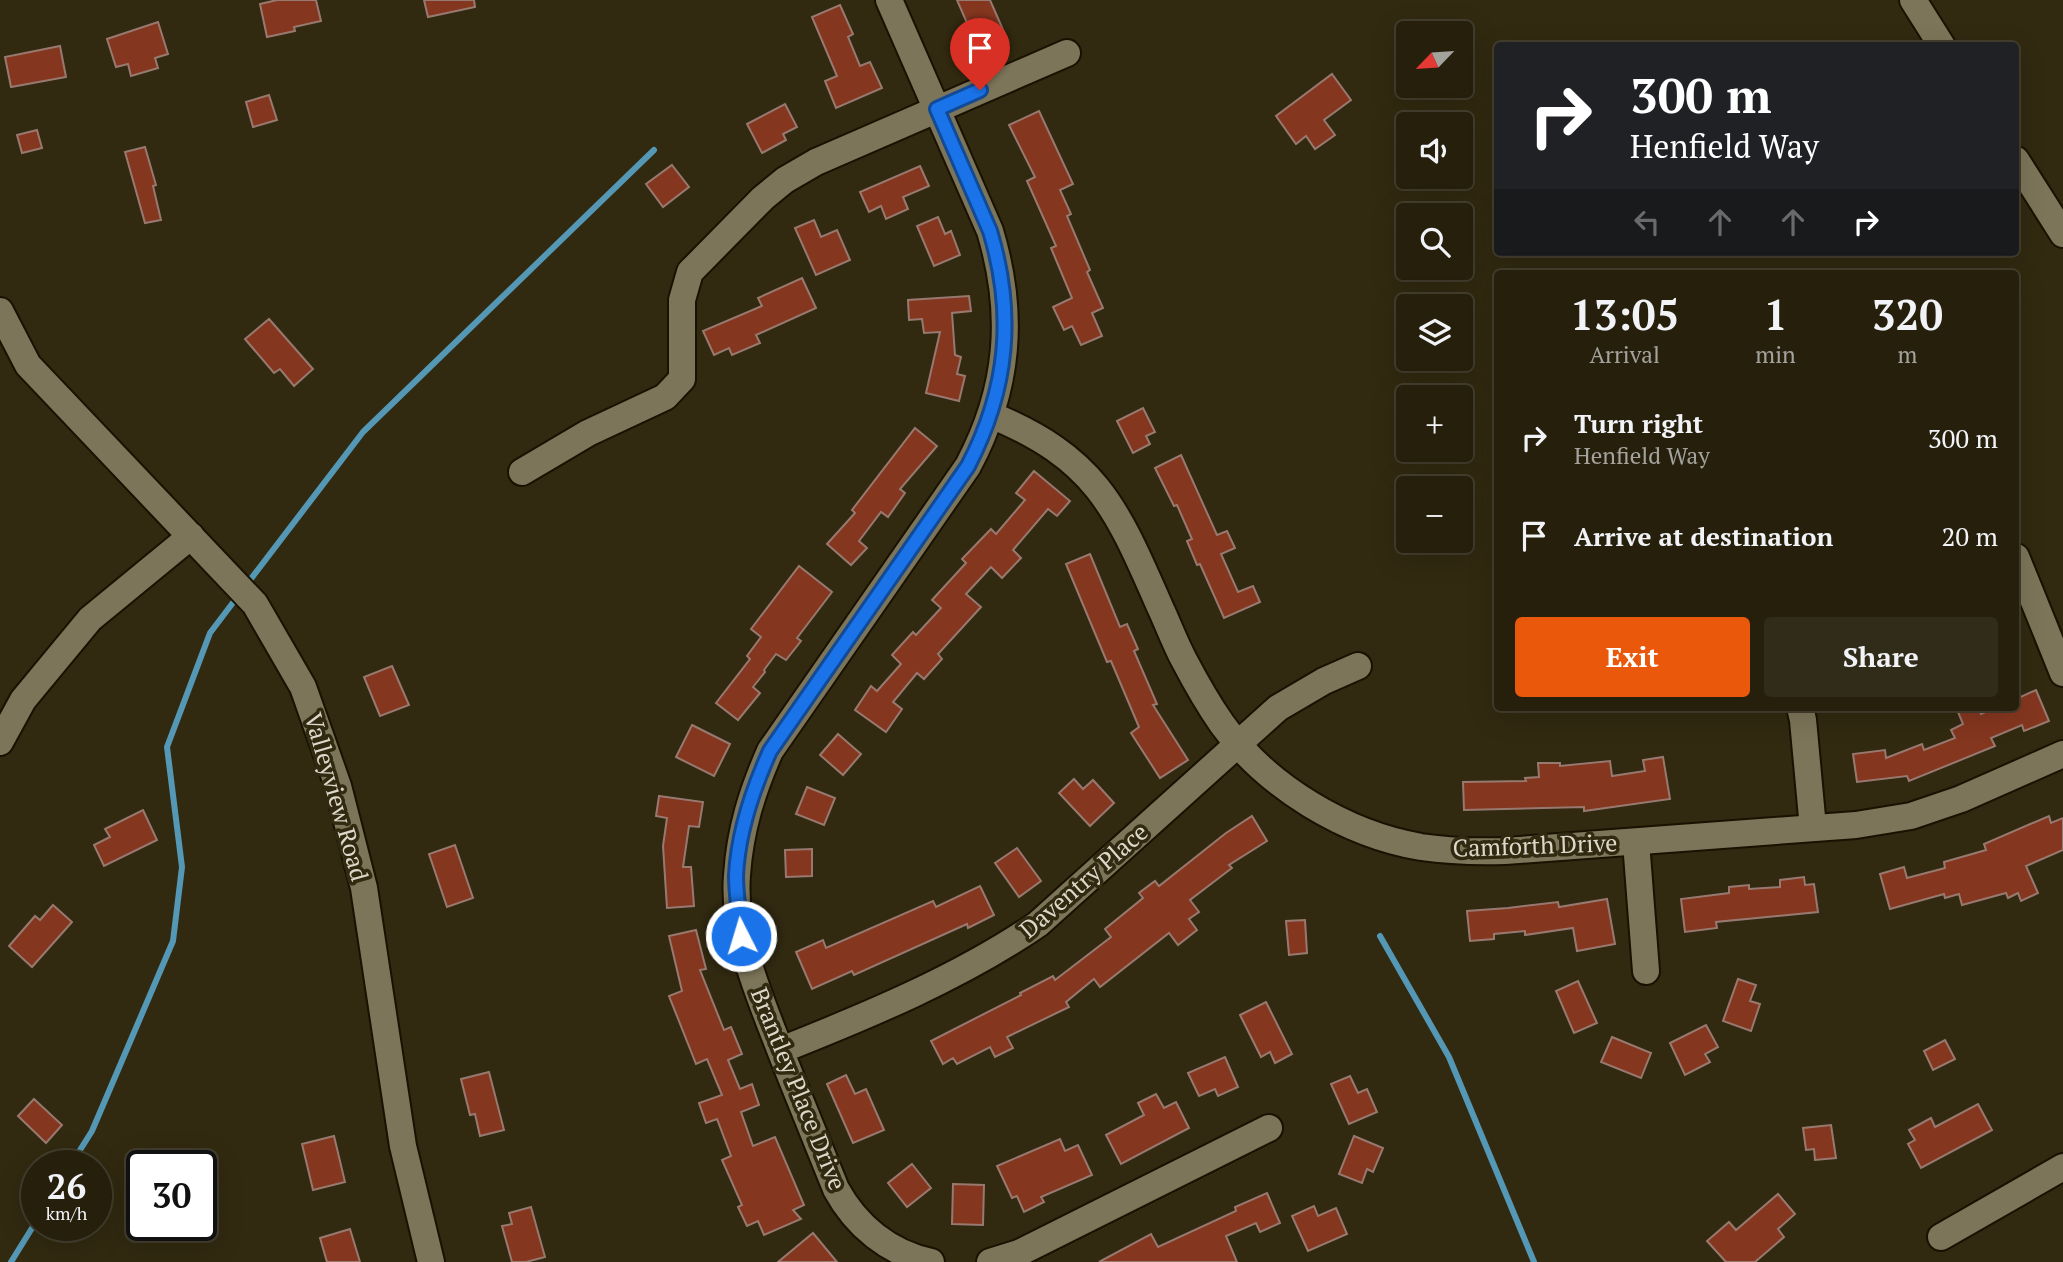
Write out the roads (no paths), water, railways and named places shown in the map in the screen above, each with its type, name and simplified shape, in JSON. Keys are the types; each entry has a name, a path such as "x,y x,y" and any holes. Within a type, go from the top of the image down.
{"street":[{"name":"Brantley Place Drive","path":"889,0 990,231 1004,296 1005,345 999,386 991,415 968,466 770,751 744,818 736,877 741,936 755,986 842,1201 868,1231 884,1243 902,1253 931,1262"},
{"path":"1913,0 1939,42"},
{"path":"522,472 588,433 665,397 682,379 682,300 690,272 763,198 785,180 816,162 1067,53"},
{"path":"2019,165 2063,234"},
{"name":"Valleyview Road","path":"0,311 28,365 254,604 303,687 338,786 363,888 403,1146 431,1262"},
{"name":"Camforth Drive","path":"991,415 1025,429 1056,448 1094,483 1112,506 1126,530 1183,658 1221,723 1239,745 1274,778 1318,809 1368,832 1393,840 1462,852 1505,851 1856,825 1911,816 1961,799 2063,754"},
{"path":"0,742 23,700 90,619 191,536"},
{"path":"2019,564 2063,673"},
{"name":"Daventry Place","path":"780,1050 862,1018 1007,946 1038,924 1278,708 1324,681 1358,666"},
{"path":"1801,711 1812,828"},
{"path":"1636,842 1646,971"},
{"path":"990,1262 1019,1253 1269,1128"},
{"path":"1941,1237 2063,1167"}],"waterway":[{"path":"247,584 363,432 654,150"},
{"path":"80,1150 92,1131 173,941 182,867 167,747 210,633 238,596"},
{"path":"1380,936 1449,1057 1534,1262"},
{"path":"11,1262 24,1241"}]}
